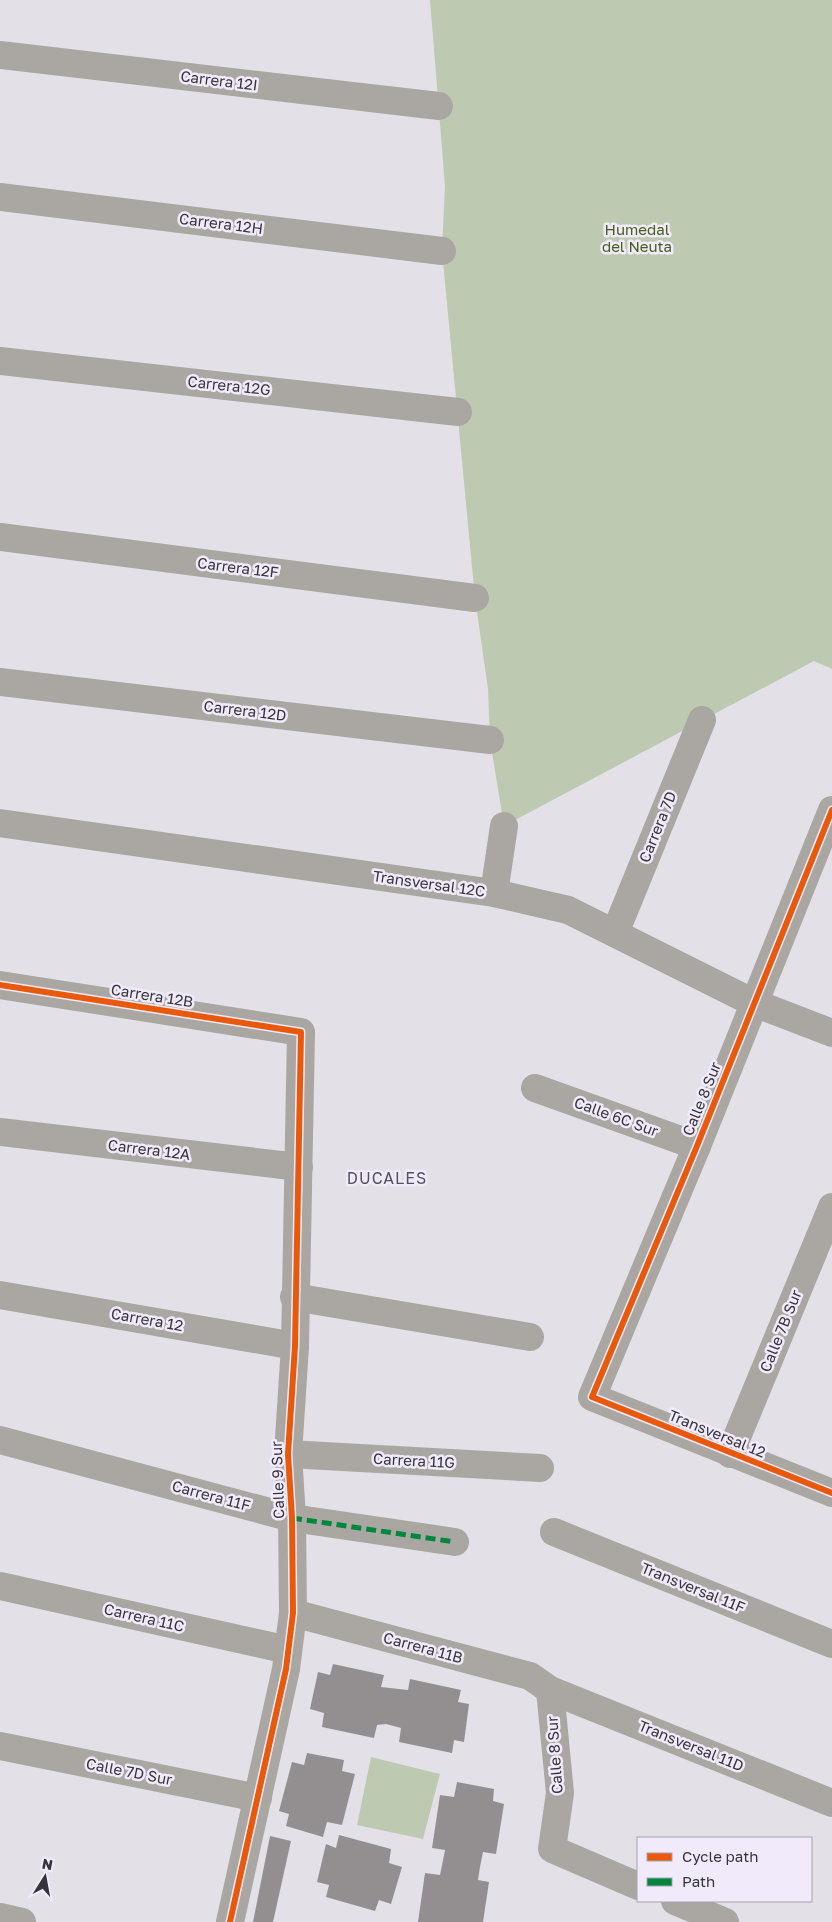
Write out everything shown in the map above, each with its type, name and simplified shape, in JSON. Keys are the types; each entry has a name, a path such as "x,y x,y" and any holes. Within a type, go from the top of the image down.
{"street":[{"name":"Carrera 12I","path":"0,55 439,106"},
{"name":"Carrera 12H","path":"0,197 442,251"},
{"name":"Carrera 12G","path":"0,361 458,412"},
{"name":"Carrera 12F","path":"0,537 475,598"},
{"name":"Carrera 12D","path":"0,682 490,740"},
{"name":"Carrera 7D","path":"615,934 702,720"},
{"name":"Calle 8 Sur","path":"592,1397 697,1146 832,810"},
{"name":"Transversal 12C","path":"0,823 494,893 568,910 754,1003 832,1033"},
{"path":"494,893 504,826"},
{"name":"Carrera 12B","path":"0,985 301,1032"},
{"name":"Calle 9 Sur","path":"240,1910 258,1798 288,1650 292,1613 292,1518 288,1454 295,1346 294,1297 299,1167 301,1032"},
{"name":"Calle 6C Sur","path":"535,1088 697,1146"},
{"name":"Carrera 12A","path":"0,1132 299,1167"},
{"name":"Calle 7B Sur","path":"730,1454 832,1208"},
{"name":"Carrera 12","path":"0,1294 295,1346"},
{"path":"294,1297 530,1337"},
{"name":"Transversal 12","path":"592,1397 730,1454 832,1492"},
{"name":"Carrera 11F","path":"0,1440 292,1518 455,1542"},
{"name":"Carrera 11G","path":"288,1454 540,1468"},
{"name":"Transversal 11F","path":"554,1532 832,1644"},
{"name":"Carrera 11C","path":"0,1586 288,1650"},
{"name":"Carrera 11B","path":"292,1613 530,1676 550,1690"},
{"name":"Calle 8 Sur","path":"550,1690 560,1793 552,1850 637,1886"},
{"name":"Transversal 11D","path":"550,1690 832,1803"},
{"name":"Calle 7D Sur","path":"0,1746 258,1798"},
{"path":"677,1902 725,1922"},
{"path":"0,1917 22,1922"}],"green space":[{"name":"Humedal del Neuta","path":"430,0 832,0 832,669 814,661 504,826 490,740 488,689 475,598 442,251 445,186"},
{"path":"371,1757 440,1774 423,1839 357,1825"}],"building":[{"path":"333,1664 384,1675 381,1687 408,1690 410,1679 461,1690 458,1702 469,1704 464,1742 454,1740 452,1753 399,1742 401,1728 386,1724 377,1725 374,1738 322,1727 324,1713 310,1709 318,1672 330,1675"},
{"path":"307,1753 344,1760 342,1771 355,1774 342,1825 327,1822 323,1837 286,1826 289,1814 279,1811 292,1762 304,1765"},
{"path":"457,1782 494,1789 493,1801 504,1804 496,1854 483,1852 480,1867 478,1880 489,1882 483,1922 418,1922 425,1873 440,1875 445,1850 432,1848 440,1795 454,1797"},
{"path":"339,1835 391,1849 389,1863 402,1867 391,1904 379,1900 375,1911 326,1897 329,1885 317,1882 326,1844 336,1848"},
{"path":"270,1836 291,1841 273,1922 253,1922"}],"marked path":[{"path":"292,1518 455,1542"}],"cycle path":[{"path":"832,810 697,1146 592,1397 832,1493"},
{"path":"0,985 301,1032 295,1346 288,1454 292,1518 293,1613 286,1669 230,1922"}],"district":[{"name":"DUCALES","path":"387,1178"}]}
